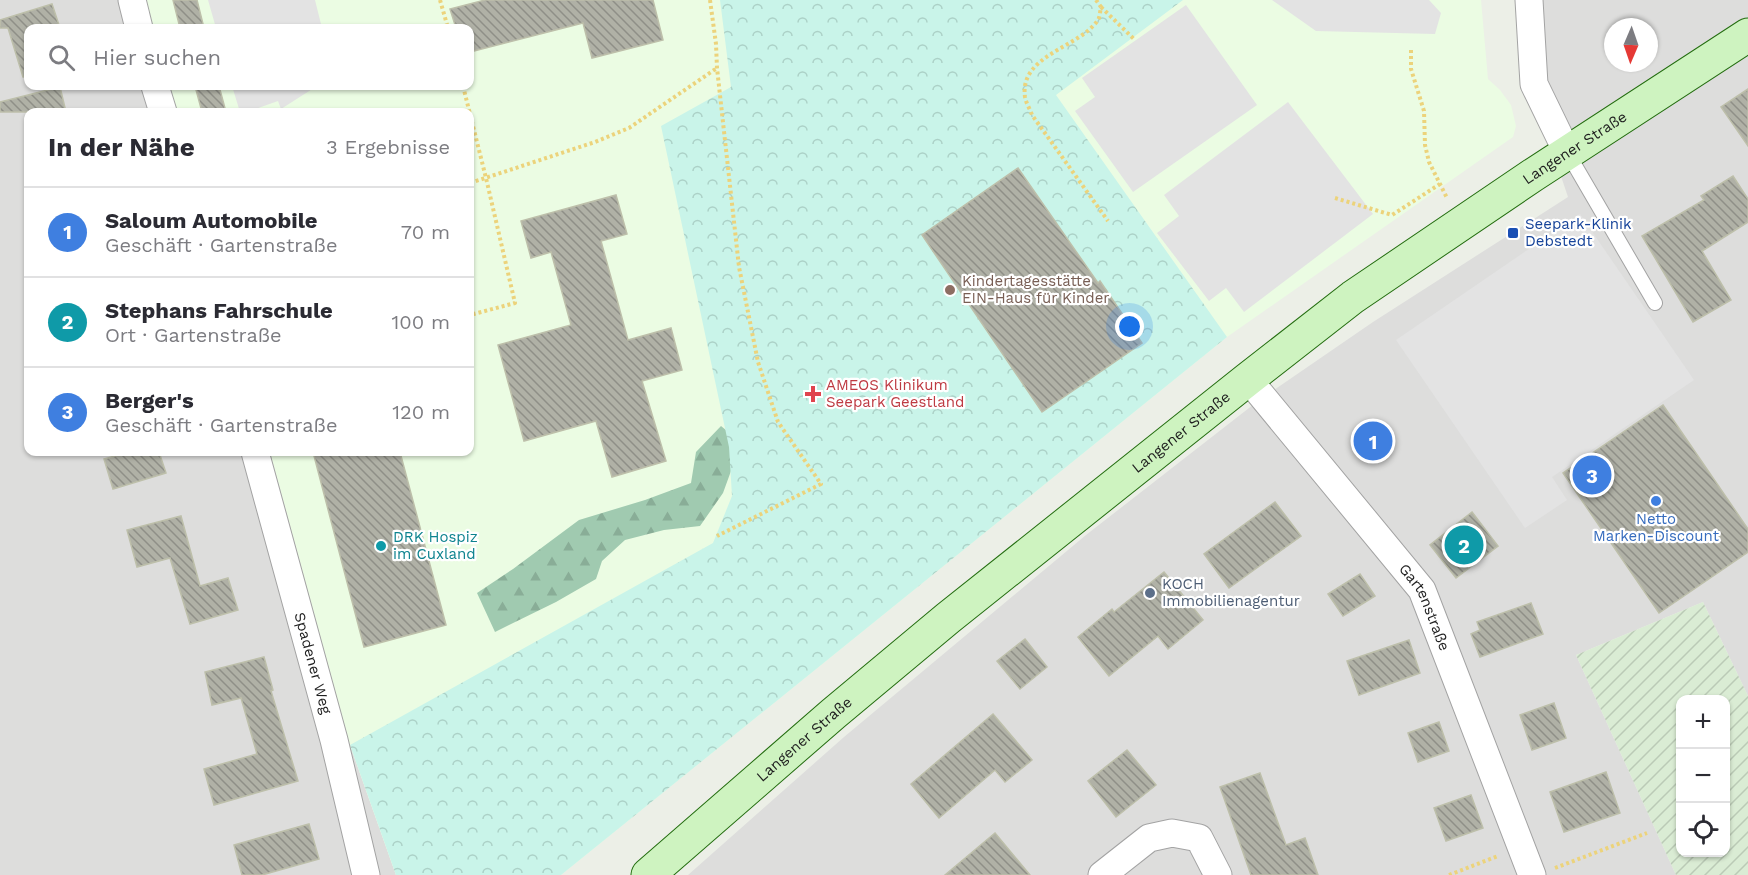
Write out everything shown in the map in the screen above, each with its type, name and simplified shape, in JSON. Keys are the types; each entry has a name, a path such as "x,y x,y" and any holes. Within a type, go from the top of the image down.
{"main road":[{"name":"Langener Straße","path":"648,875 833,714 948,618 1353,297 1567,152 1748,35"}],"street":[{"path":"132,0 138,24"},
{"path":"1529,0 1534,84 1567,152"},
{"path":"156,90 162,108"},
{"name":"Gartenstraße","path":"1248,379 1422,590 1522,848 1541,873"},
{"name":"Spadener Weg","path":"256,456 334,740 366,875"},
{"path":"1102,875 1149,837 1172,832 1199,838 1218,875"}],"lane":[{"path":"1567,152 1655,303"}],"path":[{"path":"440,0 447,24"},
{"path":"710,0 739,267 758,362 777,422 821,484 717,536"},
{"path":"1096,0 1135,40"},
{"path":"1101,7 1099,19 1085,32 1036,65 1026,82 1025,98 1032,115 1108,221"},
{"path":"1411,50 1411,69 1424,111 1425,145 1429,162 1449,203 1463,224"},
{"path":"474,182 629,129 717,68"},
{"path":"464,90 468,108"},
{"path":"474,130 515,303 474,314"},
{"path":"1335,198 1392,215 1440,184"},
{"path":"1541,873 1647,833"},
{"path":"1449,875 1522,848"}],"shaded area":[{"path":"0,0 145,0 152,24 24,24 24,90 170,90 175,108 24,108 24,456 271,456 350,745 396,875 0,875"},
{"name":"AMEOS Klinikum Seepark Geestland","path":"145,0 1481,0 1488,79 1511,105 1516,126 1513,137 1227,337 561,875 396,875 350,745 271,456 474,456 474,108 175,108 170,90 474,90 474,24 152,24"},
{"path":"208,0 315,0 321,24 215,24"},
{"path":"1272,0 1429,0 1441,13 1435,34 1316,31"},
{"path":"1521,0 1748,0 1748,696 1703,602 1576,655 1676,875 688,875 844,737 1086,535 1258,401 1373,322 1568,197 1527,75"},
{"path":"1186,5 1257,105 1133,192 1075,111 1095,97 1082,78"},
{"path":"233,90 311,90 283,108 278,101 258,108 239,108"},
{"path":"1288,102 1373,214 1244,312 1226,288 1209,301 1157,233 1179,216 1164,195"},
{"path":"1580,214 1694,380 1552,477 1567,500 1525,528 1396,340"},
{"path":"1703,602 1748,696 1748,875 1676,875 1576,655"}],"green space":[{"path":"720,0 1183,0 1056,95 1227,337 561,875 396,875 350,745 713,543 732,496 729,447 661,126 731,87"},
{"path":"721,426 738,440 723,493 700,526 664,530 625,540 602,561 596,579 495,632 477,593 579,520 691,483 696,452"}],"building":[{"path":"173,0 197,0 203,24 179,24"},
{"path":"485,0 653,0 663,40 592,58 583,23 474,51 474,24 455,24 450,9"},
{"path":"52,4 59,24 24,24 24,77 8,28 0,28 0,20"},
{"path":"1748,89 1748,146 1721,107"},
{"path":"48,90 61,90 65,108 24,108 24,112 0,112 0,102"},
{"path":"196,90 220,90 225,108 201,108"},
{"path":"1018,168 1142,343 1042,412 922,235"},
{"path":"1733,176 1748,199 1748,222 1702,251 1731,300 1693,322 1642,236 1704,200 1701,196"},
{"path":"616,195 627,234 601,241 628,340 671,328 682,370 642,381 666,461 612,477 596,421 524,441 498,345 571,325 551,252 531,258 521,221"},
{"name":"Netto Marken-Discount","path":"1663,405 1748,529 1748,552 1659,613 1563,473"},
{"path":"115,456 160,456 166,473 113,489 104,459"},
{"name":"DRK Hospiz im Cuxland","path":"314,456 401,456 446,625 364,647"},
{"path":"1275,502 1301,536 1229,588 1204,554"},
{"path":"1472,512 1498,546 1456,578 1430,545"},
{"path":"181,516 200,586 228,578 238,610 190,624 170,558 137,567 127,530"},
{"path":"1164,572 1203,620 1168,649 1158,636 1109,676 1078,637 1112,609 1114,612"},
{"path":"1360,574 1375,596 1343,616 1328,594"},
{"path":"1531,603 1543,634 1480,657 1471,634 1480,630 1477,622"},
{"path":"1025,639 1047,667 1020,689 997,661"},
{"path":"1409,640 1420,673 1359,695 1347,661"},
{"path":"264,657 273,690 271,691 298,781 214,805 204,769 257,754 241,698 212,705 205,672"},
{"path":"1554,703 1566,738 1532,750 1520,715"},
{"path":"993,714 1032,760 1005,782 995,770 939,818 911,784"},
{"path":"1439,722 1449,751 1418,762 1408,733"},
{"path":"1127,750 1156,785 1116,817 1088,781"},
{"path":"1606,772 1620,813 1564,832 1550,792"},
{"path":"1260,773 1286,845 1305,838 1318,875 1251,875 1220,787"},
{"path":"1471,795 1483,828 1446,841 1434,808"},
{"path":"309,824 319,859 262,875 242,875 234,845"},
{"path":"995,833 1030,875 945,875"}],"place":[{"name":"Seepark-Klinik Debstedt","path":"1513,233"},
{"name":"Kindertagesstätte EIN-Haus für Kinder","path":"950,290"},
{"name":"AMEOS Klinikum Seepark Geestland","path":"813,394"},
{"name":"Saloum Automobile","path":"1373,441"},
{"name":"Berger's","path":"1592,475"},
{"name":"Netto Marken-Discount","path":"1656,501"},
{"name":"Stephans Fahrschule","path":"1464,545"},
{"name":"DRK Hospiz im Cuxland","path":"381,546"},
{"name":"KOCH Immobilienagentur","path":"1150,593"}]}
